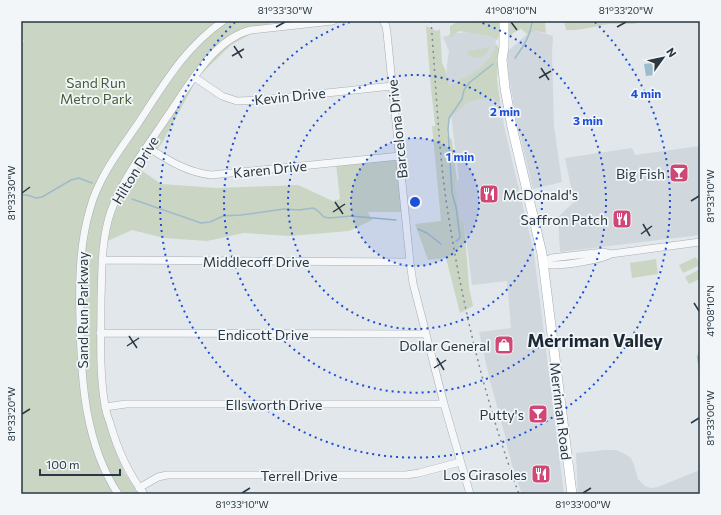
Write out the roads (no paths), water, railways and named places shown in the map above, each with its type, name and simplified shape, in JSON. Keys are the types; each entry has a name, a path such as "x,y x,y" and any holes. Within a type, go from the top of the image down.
{"main road":[{"name":"Merriman Road","path":"504,21 504,47 502,60 507,100 543,263 572,494"}],"street":[{"name":"Sand Run Parkway","path":"118,494 106,473 95,445 88,418 84,391 80,337 80,269 82,243 87,218 93,198 102,180 121,148 178,64 196,43 223,21"},
{"name":"Hilton Drive","path":"141,491 119,450 105,407 102,378 100,333 102,260 106,226 115,201 147,147 194,77 207,60 219,49 243,32 251,30 333,21"},
{"name":"Barcelona Drive","path":"383,21 386,26 387,33 410,262 426,334 444,404 470,494"},
{"name":"Kevin Drive","path":"194,77 222,96 237,101 261,100 392,86"},
{"name":"Karen Drive","path":"147,147 180,167 195,172 211,174 400,156"},
{"path":"543,263 550,258 576,259 596,256 604,252 611,254 700,242"},
{"name":"Middlecoff Drive","path":"102,260 410,262"},
{"name":"Endicott Drive","path":"100,333 426,334"},
{"name":"Ellsworth Drive","path":"105,407 126,404 444,404"},
{"name":"Terrell Drive","path":"141,491 158,477 167,475 406,475 460,462"}],"water":[{"path":"652,63 654,75 646,76 644,64"},
{"path":"700,347 700,378 697,357"}],"waterway":[{"path":"515,58 524,45 532,21"},
{"path":"456,241 460,237 456,207 452,193 448,129 449,118 462,99 464,90 469,83 493,64"},
{"path":"21,195 36,198 42,197 71,180 79,178 92,183"},
{"path":"132,199 201,223 210,222 223,216 284,209 299,210 313,208 324,217 329,218 351,216 396,220"},
{"path":"418,229 427,233 441,244"}],"railway":[{"path":"431,21 441,161 453,244 467,316 485,388 519,494"}],"place":[{"name":"Big Fish","path":"679,173"},
{"name":"McDonald's","path":"489,194"},
{"name":"Saffron Patch","path":"622,219"},
{"name":"Dollar General","path":"504,345"},
{"name":"Putty's","path":"538,414"},
{"name":"Los Girasoles","path":"541,474"}],"district":[{"name":"Merriman Valley","path":"595,340"}],"park label":[{"name":"Sand Run Metro Park","path":"96,90"}]}
